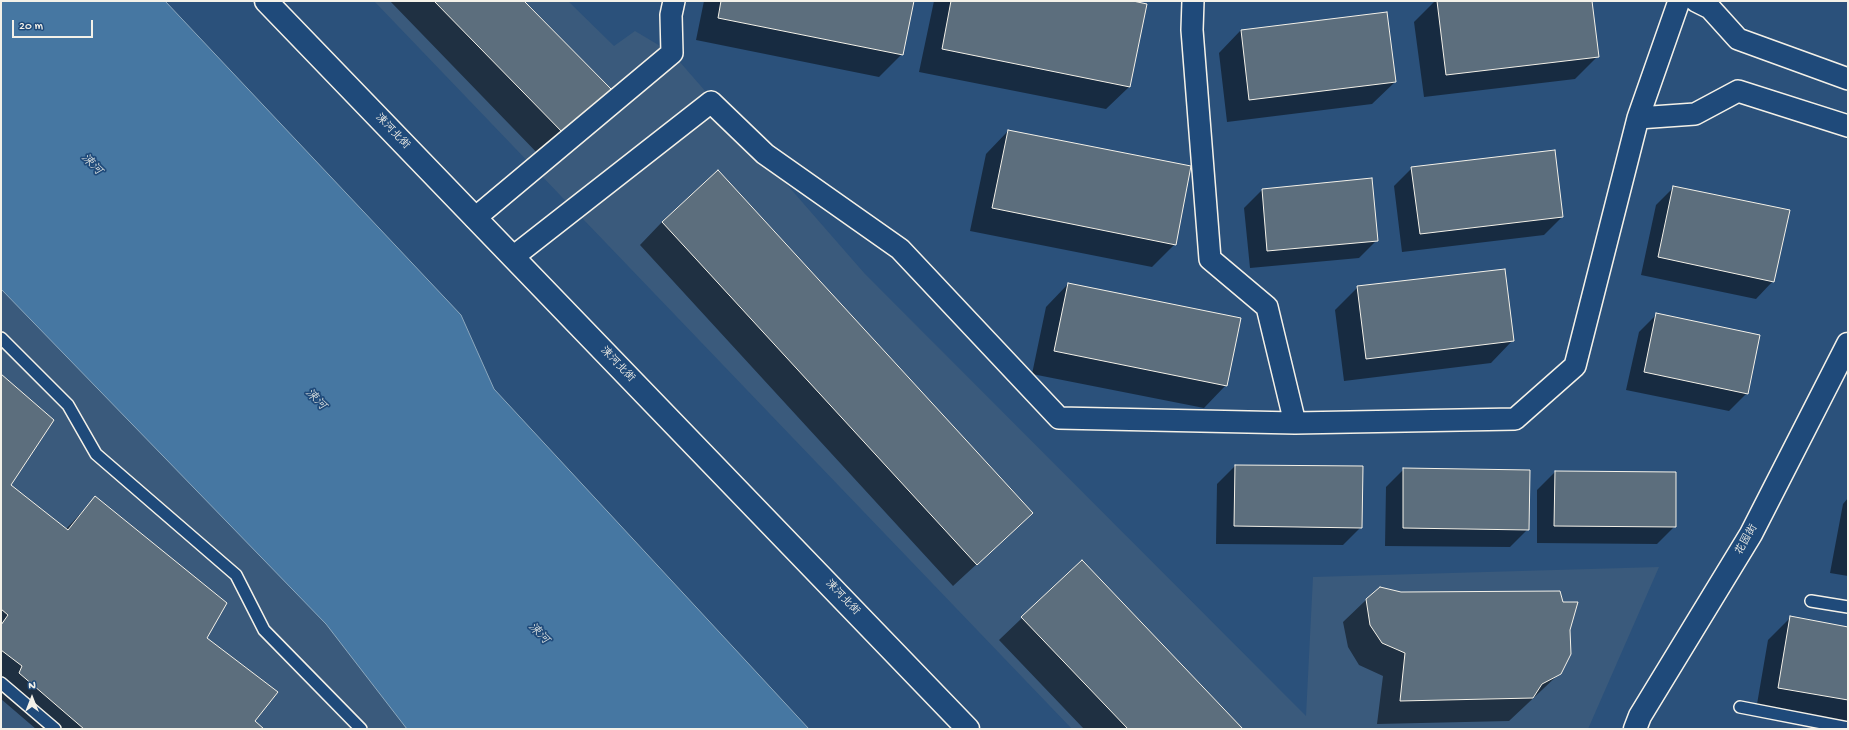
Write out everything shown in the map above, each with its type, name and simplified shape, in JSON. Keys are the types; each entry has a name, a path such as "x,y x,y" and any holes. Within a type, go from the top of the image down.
{"main road":[{"name":"涑河北街","path":"266,1 968,729"},
{"name":"花园街","path":"1635,729 1640,716 1752,534 1848,344"}],"street":[{"path":"475,218 672,53 671,15 674,1"},
{"path":"1193,1 1192,30 1210,259 1267,307 1295,423"},
{"path":"513,257 711,102 765,154 900,249 1059,418 1295,423 1515,419 1575,366 1638,118 1679,1"},
{"path":"1696,1 1710,8 1738,39 1848,79"},
{"path":"1638,118 1695,114 1738,91 1848,126"}],"lane":[{"path":"1,338 68,405 96,454 236,575 264,630 361,729"},
{"path":"1811,601 1848,607"},
{"path":"1,683 54,729"},
{"path":"1740,707 1848,728"}],"shaded area":[{"path":"374,1 568,1 614,46 635,31 672,53 865,274 1306,716 1313,577 1659,567 1588,729 1072,729"},
{"path":"1,289 326,624 407,729 1,729"}],"water":[{"name":"涑河","path":"1,1 165,1 461,315 494,389 809,729 407,729 326,624 1,289"}],"building":[{"path":"434,1 524,1 613,91 566,136"},
{"path":"721,1 914,1 903,55 718,18"},
{"path":"951,1 1133,1 1147,4 1130,87 942,49"},
{"path":"1437,1 1592,1 1599,57 1446,75"},
{"path":"1387,12 1396,82 1249,100 1241,30"},
{"path":"1008,130 1191,166 1176,245 992,208"},
{"path":"1555,150 1563,217 1420,234 1411,167"},
{"path":"718,170 1033,513 977,565 662,222"},
{"path":"1372,178 1378,241 1267,251 1262,189"},
{"path":"1673,186 1790,210 1774,282 1658,257"},
{"path":"1505,269 1514,341 1366,359 1357,286"},
{"path":"1068,283 1241,318 1227,386 1054,351"},
{"path":"1656,313 1760,335 1748,394 1644,372"},
{"path":"1,374 54,420 11,485 68,530 95,496 227,603 207,638 278,692 255,721 264,729 84,729 19,673 22,666 1,650 1,625 8,615 1,609"},
{"path":"1235,465 1363,466 1362,528 1234,526"},
{"path":"1403,468 1530,470 1529,530 1403,528"},
{"path":"1555,471 1676,472 1676,527 1554,526"},
{"path":"1082,560 1243,729 1128,729 1021,617"},
{"path":"1380,587 1401,592 1560,591 1563,602 1578,602 1570,630 1571,654 1561,674 1542,684 1533,698 1400,701 1405,653 1382,643 1370,625 1366,599"},
{"path":"1790,616 1848,627 1848,700 1778,688"}]}
